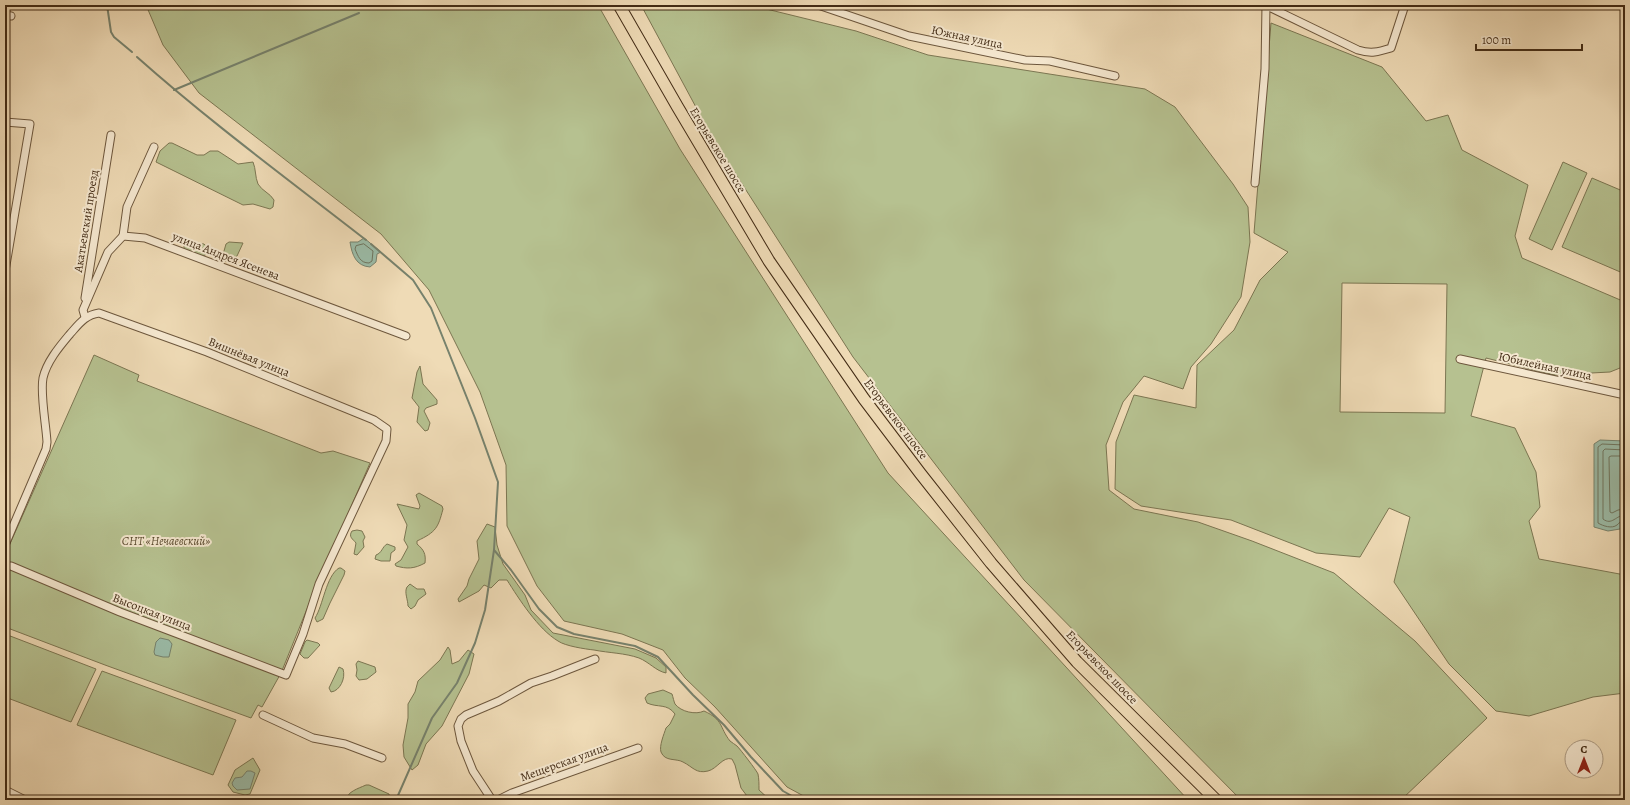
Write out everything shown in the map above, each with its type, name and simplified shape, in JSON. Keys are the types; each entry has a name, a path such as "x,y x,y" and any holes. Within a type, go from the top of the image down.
{"main road":[{"name":"Егорьевское шоссе","path":"620,5 681,113 769,261 864,399 991,563 1072,656 1216,800"}],"street":[{"name":"Южная улица","path":"818,5 852,15 909,36 1025,60 1050,61 1115,76"},
{"path":"1255,183 1265,69 1266,5 1358,50 1368,53 1391,48 1405,5"},
{"path":"5,122 30,124 5,271"},
{"name":"Акатьевский проезд","path":"84,313 111,135"},
{"path":"5,545 48,442 42,386 44,376 52,358 84,313 108,252 123,236 128,207 154,147"},
{"name":"улица Андрея Ясенева","path":"123,236 145,238 406,336"},
{"name":"Вишнёвая улица","path":"84,313 99,313 207,352 374,420 387,429 386,441 319,584 303,634 286,675"},
{"name":"Юбилейная улица","path":"1460,359 1625,395"},
{"name":"Высоцкая улица","path":"8,566 120,612 286,675"},
{"path":"492,800 473,771 466,753 459,730 461,719 466,714 499,701 531,683 595,659"},
{"path":"263,715 313,738 345,744 382,758"},
{"name":"Мещерская улица","path":"498,800 512,793 638,748"},
{"path":"5,790 25,800"}],"green space":[{"path":"146,5 598,5 680,149 888,473 1188,800 811,800 787,787 715,707 685,678 663,650 622,634 564,621 537,586 507,526 506,465 480,392 429,290 381,234 199,93 163,45"},
{"path":"641,5 750,5 856,31 928,55 1145,89 1175,107 1233,184 1248,207 1250,242 1241,297 1211,344 1191,367 1183,389 1144,376 1123,402 1106,445 1109,490 1134,509 1198,522 1334,573 1415,641 1487,718 1401,800 1241,800 1024,580 853,357 712,137"},
{"path":"1271,23 1382,67 1426,121 1448,115 1462,150 1528,185 1515,236 1522,258 1625,302 1625,366 1610,372 1554,375 1486,358 1471,416 1515,428 1536,472 1540,507 1529,521 1539,559 1625,575 1625,693 1593,697 1529,716 1496,711 1449,664 1394,582 1410,517 1389,508 1360,557 1316,553 1231,520 1141,506 1115,489 1116,442 1134,395 1196,408 1197,365 1234,330 1260,280 1288,252 1254,233","holes":["1342,283 1447,284 1445,413 1340,412"]},
{"path":"169,143 197,155 204,155 210,151 218,151 238,164 253,162 258,184 274,200 273,207 270,209 253,204 243,205 156,162 160,151"},
{"path":"1563,162 1587,173 1552,250 1529,239"},
{"path":"1592,178 1625,192 1625,274 1562,247"},
{"path":"229,242 243,243 237,256 228,262 220,257 226,244"},
{"path":"194,243 204,244 208,248 207,254 199,258 184,251 184,246"},
{"name":"СНТ «Нечаевский»","path":"94,355 139,375 137,381 321,453 333,451 370,463 281,673 262,707 258,705 251,718 5,627 5,555"},
{"path":"420,366 423,384 437,400 437,404 426,408 424,411 430,423 428,430 425,431 417,422 419,407 412,398 417,372"},
{"path":"419,493 442,506 443,509 438,525 432,532 417,541 417,544 424,552 425,563 410,568 396,566 395,564 401,560 408,547 404,540 407,525 397,504 419,509 420,506 416,495"},
{"path":"487,524 495,527 497,545 503,564 525,595 531,610 553,633 635,649 656,658 666,667 666,673 634,656 575,647 558,641 543,629 536,621 507,580 499,580 491,588 484,585 479,591 459,602 458,599 467,586 479,559 477,541"},
{"path":"352,531 362,531 365,537 363,541 364,547 357,555 354,554 356,543 351,538 351,535"},
{"path":"387,544 395,547 395,550 391,553 390,561 375,559 376,555 380,553"},
{"path":"339,568 345,571 344,575 323,619 317,622 315,618 328,584"},
{"path":"410,584 417,589 424,589 426,594 418,600 415,606 411,609 408,606 406,591"},
{"path":"5,634 96,669 71,722 5,697"},
{"path":"307,640 320,645 308,658 304,658 300,654"},
{"path":"448,647 450,650 452,664 459,661 468,650 474,654 469,674 442,726 426,744 418,765 412,770 404,757 403,745 408,718 408,704 415,692 418,681 440,660"},
{"path":"358,661 375,667 376,672 367,679 359,680 356,676 356,664"},
{"path":"339,667 343,669 344,673 342,684 340,687 331,692 329,688"},
{"path":"102,671 236,720 213,775 77,725"},
{"path":"663,690 672,694 675,704 681,709 693,713 704,711 718,721 730,741 739,748 757,772 759,778 759,790 770,800 750,800 741,788 732,759 726,759 711,770 700,772 683,762 668,759 663,755 661,752 662,740 666,728 670,724 675,714 669,708 647,703 645,698 648,694"},
{"path":"253,758 260,770 250,794 245,795 233,792 228,785 235,770"},
{"path":"366,785 389,794 390,800 345,800 351,792"}],"water":[{"path":"364,238 381,252 377,254 376,262 370,267 358,262 351,247 350,242 358,242"},
{"path":"1600,440 1625,441 1625,523 1620,529 1608,531 1594,527 1594,444"},
{"path":"160,638 169,640 172,644 169,657 155,655 154,652 156,642"},
{"path":"247,771 255,773 250,789 237,790 232,783 235,778 242,777"}],"waterway":[{"path":"107,5 111,32 114,37 132,52"},
{"path":"174,90 359,13"},
{"path":"137,57 221,128 366,240"},
{"path":"371,244 413,280 431,308 475,418 498,482 494,550 485,610 475,643 457,683 432,718 396,800"},
{"path":"494,550 511,570 539,609 557,627 574,634 635,646 658,657 693,695 724,725 783,791 799,800"}]}
